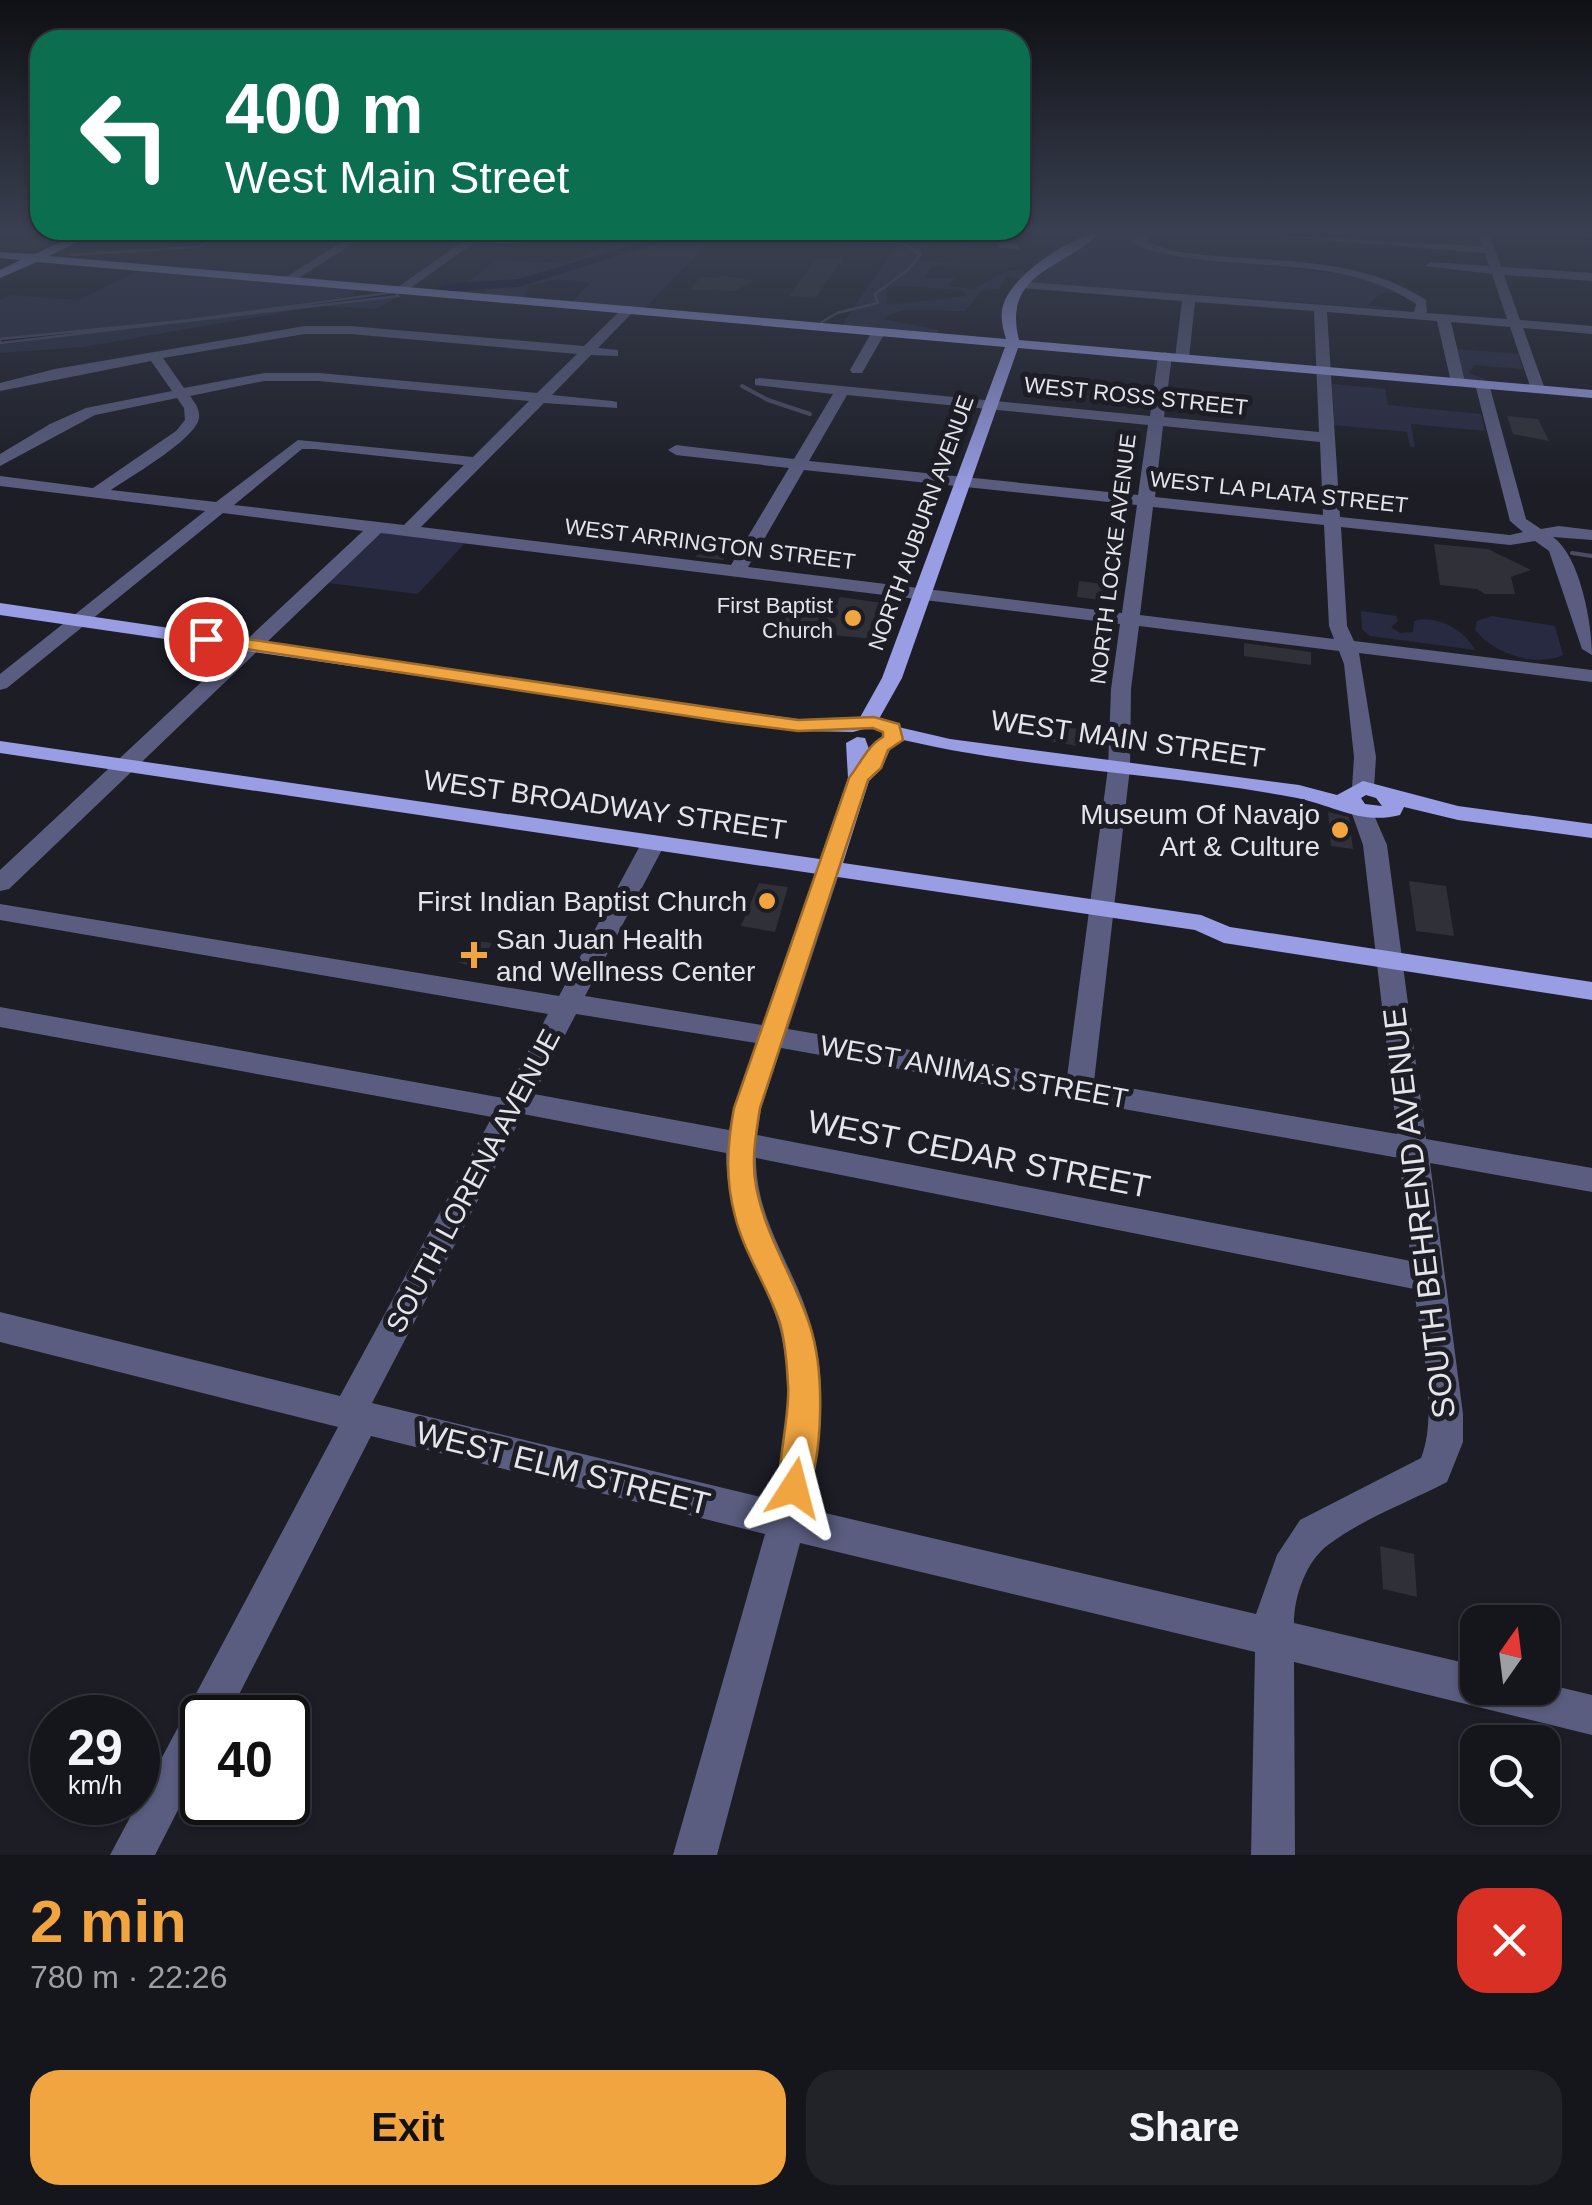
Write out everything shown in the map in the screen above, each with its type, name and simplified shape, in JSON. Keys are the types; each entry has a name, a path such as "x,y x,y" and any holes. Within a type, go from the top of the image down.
{"main road":[{"path":"755,321 1592,394"},
{"path":"982,340 991,337 1000,321"},
{"path":"1008,321 1013,343"},
{"name":"NORTH AUBURN AVENUE","path":"872,735 891,703 886,694 1013,343"},
{"name":"WEST MAIN STREET","path":"0,609 798,725 1592,831"},
{"path":"828,868 859,778 871,768 872,735"},
{"name":"WEST BROADWAY STREET","path":"0,746 1201,923 1224,935 1592,974"},
{"name":"WEST BROADWAY STREET","path":"1387,951 1592,990"}],"street":[{"path":"407,532 618,321"},
{"path":"1182,358 1187,321"},
{"path":"1321,321 1338,626 1354,664 1371,801"},
{"path":"1443,321 1458,382"},
{"path":"1473,321 1592,330"},
{"path":"1513,321 1538,389"},
{"path":"0,387 154,355 318,329 613,354"},
{"path":"857,370 879,331"},
{"path":"96,493 188,426 193,412 154,355"},
{"name":"NORTH LOCKE AVENUE","path":"1079,1090 1119,768 1121,689 1164,356"},
{"path":"0,462 72,418 114,404 248,378 295,376 612,406"},
{"name":"WEST ROSS STREET","path":"760,382 1329,438"},
{"path":"1482,384 1518,520 1558,548 1592,649"},
{"path":"736,572 842,391"},
{"path":"0,684 301,444 476,462"},
{"name":"WEST LA PLATA STREET","path":"676,450 1510,540 1559,531 1592,534"},
{"name":"WEST ARRINGTON STREET","path":"0,481 1592,676"},
{"path":"0,884 376,528"},
{"name":"SOUTH BEHREND AVENUE","path":"1272,1855 1275,1608 1284,1580 1298,1550 1313,1533 1434,1470 1445,1442 1446,1414 1410,1149 1371,801"},
{"name":"SOUTH LORENA AVENUE","path":"216,1695 513,1106 654,842"},
{"path":"695,1855 787,1522 800,1454 804,1388 796,1326 750,1220 741,1181 741,1144 747,1108 828,868"},
{"name":"WEST ANIMAS STREET","path":"0,912 770,1036 1592,1180"},
{"name":"WEST CEDAR STREET","path":"0,1017 741,1144 1429,1278"},
{"name":"WEST ELM STREET","path":"0,1327 354,1417 1460,1682"},
{"name":"WEST ELM STREET","path":"1555,1705 1592,1714"},
{"name":"SOUTH LORENA AVENUE","path":"132,1855 180,1764"}],"shaded area":[{"path":"0,321 185,321 0,339"},
{"path":"185,321 190,321 0,343 0,339"},
{"path":"190,321 236,321 83,347 0,353 0,343"},
{"path":"845,321 891,321 939,330 937,334 842,325"},
{"path":"1454,349 1518,354 1523,369 1475,365 1468,373 1487,380 1463,379"},
{"path":"1332,384 1385,389 1388,405 1481,414 1485,431 1411,424 1415,447 1410,446 1407,432 1334,425"},
{"path":"381,533 465,543 418,594 328,583"},
{"path":"1361,611 1396,616 1398,621 1391,627 1400,633 1413,632 1414,621 1423,619 1449,625 1475,650 1370,636 1362,629"},
{"path":"1492,616 1555,626 1563,655 1528,659 1492,645 1475,630 1477,621"}],"building":[{"path":"1507,416 1538,419 1549,441 1513,434"},
{"path":"581,520 623,525 608,544 565,539"},
{"path":"707,540 734,543 723,560 696,557"},
{"path":"1434,544 1488,549 1531,570 1511,577 1515,594 1485,594 1477,589 1440,585"},
{"path":"1079,581 1111,585 1108,601 1077,597"},
{"name":"First Baptist Church","path":"840,597 890,604 874,639 778,630 788,610 827,615"},
{"path":"1244,643 1311,652 1311,665 1244,656"},
{"path":"1039,724 1088,730 1089,748 1036,739"},
{"name":"Museum Of Navajo Art & Culture","path":"1328,812 1349,817 1353,849 1331,846"},
{"path":"1409,881 1446,886 1454,936 1416,931"},
{"name":"First Indian Baptist Church","path":"759,883 788,887 775,932 741,926"},
{"name":"San Juan Health and Wellness Center","path":"477,941 492,943 478,968 457,962 467,946 474,947"},
{"path":"1380,1546 1414,1554 1417,1597 1383,1589"}],"waterway":[{"path":"742,386 768,400 810,414"},
{"path":"1572,553 1592,556"}],"place":[{"name":"First Baptist Church","path":"853,618"},
{"name":"Museum Of Navajo Art & Culture","path":"1340,830"},
{"name":"First Indian Baptist Church","path":"767,901"},
{"name":"San Juan Health and Wellness Center","path":"474,955"}],"route":[{"path":"206,639 727,716 798,725 853,726 874,722 892,728 893,740 876,751 871,768 859,778 770,1036 747,1108 741,1144 741,1181 750,1220 796,1326 804,1388 794,1488"}]}
